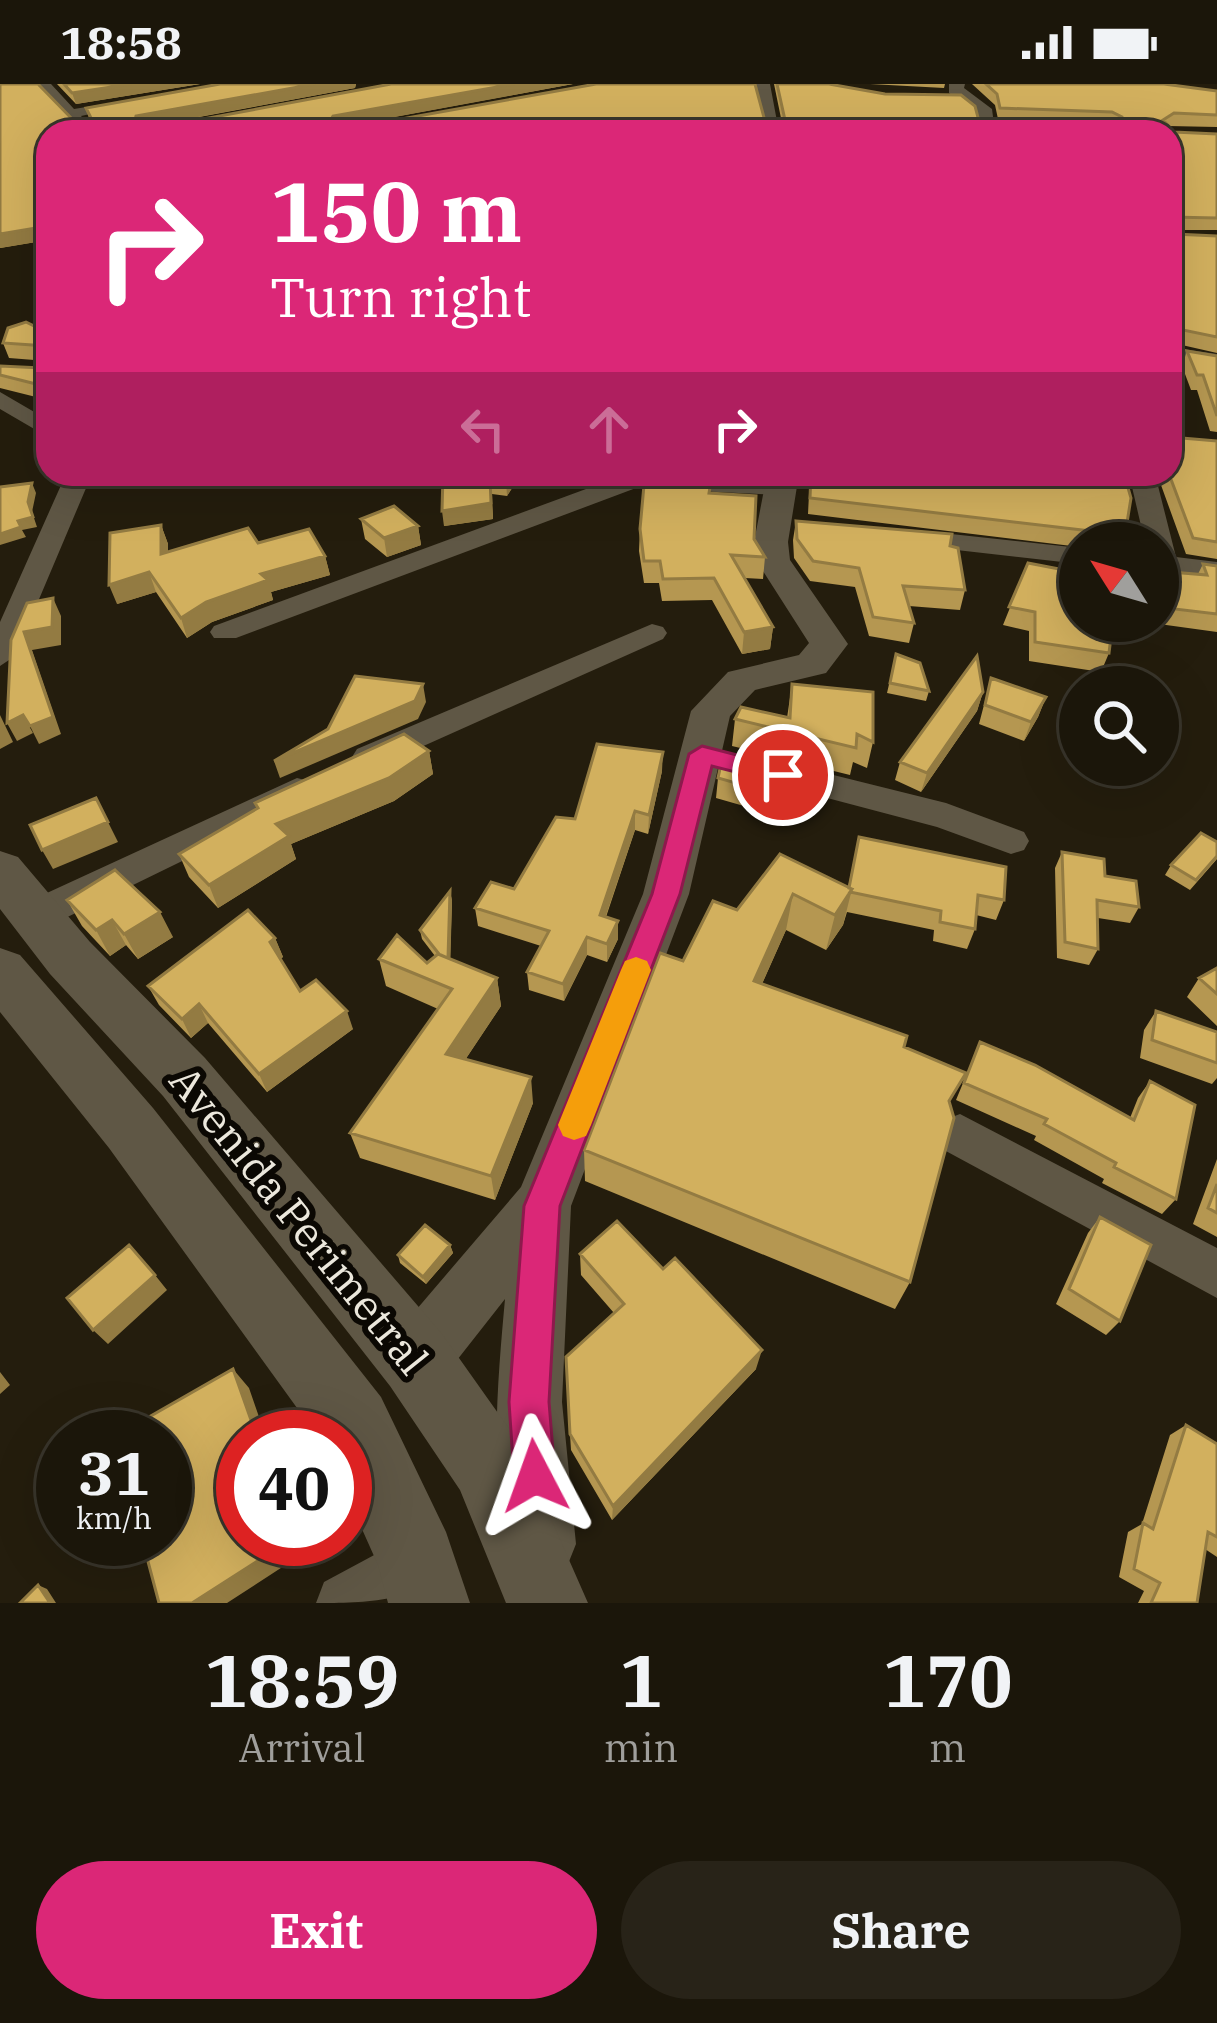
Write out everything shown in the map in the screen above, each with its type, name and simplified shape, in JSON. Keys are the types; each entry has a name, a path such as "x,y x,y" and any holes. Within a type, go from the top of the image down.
{"main road":[{"name":"Avenida Perimetral","path":"12,919 184,1077 416,1360 488,1464 546,1601"},
{"name":"Avenida Perimetral","path":"12,919 131,1128 354,1424 423,1582"}],"street":[{"path":"43,84 75,120"},
{"path":"763,84 770,120"},
{"path":"955,93 986,113 989,120"},
{"path":"69,114 153,100"},
{"path":"1182,355 1217,361"},
{"path":"0,399 36,422"},
{"path":"0,656 74,486"},
{"path":"225,632 617,486"},
{"path":"416,1360 542,1206 666,894 711,711 742,681 812,664 829,644 773,560 771,542 785,502 674,486"},
{"path":"1145,486 1152,522"},
{"path":"869,533 1059,554"},
{"path":"1179,567 1217,570"},
{"path":"12,919 652,633"},
{"path":"702,754 946,816 1011,842"},
{"path":"960,1135 1217,1274"},
{"path":"542,1206 529,1402 546,1601"},
{"path":"345,1603 423,1582"}],"building":[{"path":"0,84 38,84 73,120 36,120 36,228 0,234"},
{"path":"64,84 131,84 72,93"},
{"path":"220,84 315,84 136,116 135,120 92,120 86,108"},
{"path":"391,84 514,84 331,120 198,120"},
{"path":"596,84 755,84 765,120 396,120"},
{"path":"777,84 961,95 975,106 979,120 785,120"},
{"path":"986,84 1164,84 1217,91 1217,115 1174,113 1163,120 1122,120 1112,112 1000,108 997,94"},
{"path":"1182,132 1217,134 1217,218 1182,217"},
{"path":"1182,234 1217,236 1217,337 1182,330"},
{"path":"26,322 36,327 36,345 3,343 8,328"},
{"path":"1187,351 1217,356 1217,416 1203,375 1197,375"},
{"path":"0,366 36,368 36,384 0,375"},
{"path":"1182,438 1217,441 1217,542 1193,538 1174,486 1182,486"},
{"path":"32,483 28,502 33,517 0,534 0,487"},
{"path":"443,486 490,486 491,503 442,511"},
{"path":"644,486 710,486 709,493 756,496 754,539 765,557 731,555 773,627 744,632 714,578 663,579 660,561 644,561 640,529"},
{"path":"810,486 1128,486 1131,498 1127,522 1059,522 1059,527 810,498"},
{"path":"394,506 418,526 384,538 361,519"},
{"path":"796,521 952,534 950,546 958,548 965,590 903,586 914,623 873,617 859,568 813,561 797,539"},
{"path":"161,525 161,554 248,528 258,543 309,529 325,556 261,574 268,580 206,602 181,618 149,572 109,585 110,533"},
{"path":"1028,563 1059,569 1059,642 1110,642 1109,653 1035,642 1035,612 1009,607"},
{"path":"1203,564 1217,566 1217,614 1179,610 1179,573 1207,575"},
{"path":"53,598 52,627 24,632 53,717 30,726 23,715 7,723 11,640 27,603"},
{"path":"896,654 920,663 929,691 890,683"},
{"path":"977,656 983,692 927,773 900,762"},
{"path":"355,676 423,684 415,701 274,761 328,729"},
{"path":"991,678 1046,697 1031,722 985,705"},
{"path":"792,684 873,692 873,742 857,734 856,748 735,719 741,707 790,718"},
{"path":"404,734 429,751 389,778 276,824 289,836 209,885 179,854 258,808 255,803"},
{"path":"597,744 663,752 649,815 635,811 600,915 618,921 607,944 587,937 563,984 527,972 549,931 475,908 491,882 514,889 556,817 575,819"},
{"path":"723,755 795,774 785,797 718,778"},
{"path":"96,798 108,822 42,850 30,825"},
{"path":"1201,833 1217,842 1217,856 1196,880 1171,865"},
{"path":"859,837 1006,867 1004,900 978,895 975,929 940,922 941,911 850,892"},
{"path":"1062,852 1104,859 1105,876 1136,881 1139,907 1097,900 1098,949 1065,942"},
{"path":"780,854 852,889 835,915 793,894 754,981 907,1036 904,1047 966,1073 949,1101 954,1118 910,1282 584,1150 660,953 683,961 713,901 737,910"},
{"path":"115,870 160,912 124,934 112,920 96,930 67,900"},
{"path":"450,891 448,958 420,930"},
{"path":"248,910 275,938 270,942 300,991 316,980 347,1011 259,1074 199,1004 182,1019 148,986"},
{"path":"397,935 427,963 438,954 497,978 446,1054 531,1077 491,1176 350,1133 452,989 379,959"},
{"path":"1217,968 1217,994 1199,978"},
{"path":"1156,1011 1217,1032 1217,1063 1152,1040"},
{"path":"980,1042 1035,1065 1134,1120 1150,1081 1195,1105 1176,1199 1044,1124 1047,1119 964,1083"},
{"path":"1217,1184 1217,1213 1208,1208"},
{"path":"1100,1217 1151,1245 1120,1321 1069,1289"},
{"path":"617,1221 663,1269 675,1258 762,1350 613,1506 570,1434 566,1357 624,1304 580,1254"},
{"path":"425,1225 450,1245 423,1277 398,1255"},
{"path":"129,1245 155,1275 93,1330 67,1298"},
{"path":"233,1369 247,1410 216,1410 216,1566 250,1566 192,1603 159,1603 149,1566 192,1566 192,1410 161,1410"},
{"path":"1186,1425 1217,1444 1217,1537 1208,1532 1197,1603 1151,1603 1160,1583 1134,1569 1143,1523 1153,1529"},
{"path":"38,1585 50,1603 20,1603"}],"slow traffic":[{"path":"574,1125 636,970"}],"route":[{"path":"535,1476 529,1402 542,1206 666,894 702,754 783,775"}]}
